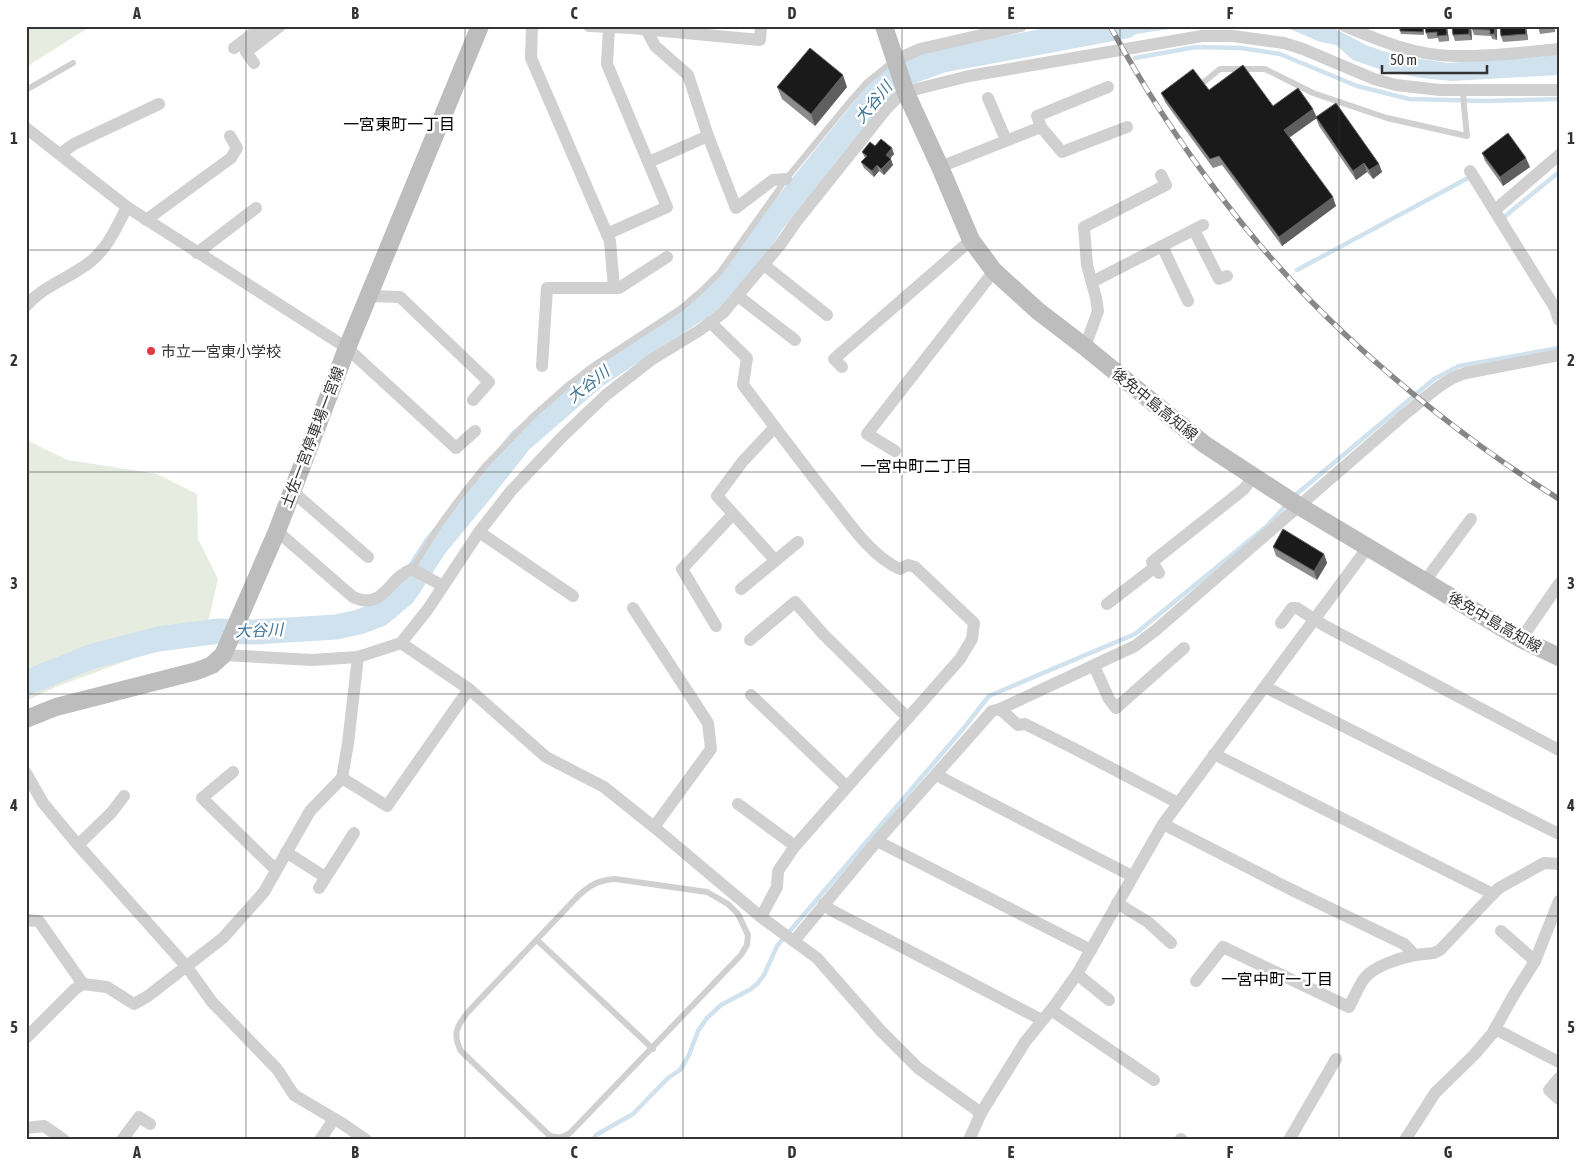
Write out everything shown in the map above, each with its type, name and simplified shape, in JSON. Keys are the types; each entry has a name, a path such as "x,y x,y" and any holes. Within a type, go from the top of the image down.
{"main road":[{"name":"土佐一宮停車場一宮線","path":"223,654 292,491 347,348 480,26"},
{"name":"後免中島高知線","path":"884,26 905,90 971,240 994,271 1038,311 1204,444 1293,502 1424,581 1521,639 1559,658"},
{"path":"26,719 56,707 197,672 212,665 223,654"}],"street":[{"path":"234,48 263,26"},
{"path":"254,63 246,52 280,26"},
{"path":"532,26 531,58 610,241 614,288"},
{"path":"589,26 609,28 632,27 760,40 761,26"},
{"path":"895,60 920,49 1021,26"},
{"path":"1345,26 1395,46 1427,53 1455,56 1559,50"},
{"path":"607,234 667,207 607,64 609,28"},
{"path":"646,29 655,46 688,75 708,136 736,208 773,180 786,179"},
{"path":"223,654 312,660 358,657 401,643 428,609 479,532 511,491 562,436 606,395 652,360 723,313 764,264 870,127 905,90 917,89 969,76 1202,36 1233,36 1262,39 1303,50 1396,85 1440,90 1559,90"},
{"path":"1108,87 1037,116 1041,128 1062,152 1127,127"},
{"path":"988,98 1006,140"},
{"path":"60,154 74,144 160,104"},
{"path":"26,128 127,207 347,348 456,448 475,431"},
{"path":"940,167 1041,128"},
{"path":"146,220 231,158 237,148 230,136"},
{"path":"649,162 708,136"},
{"path":"1495,210 1559,155"},
{"path":"1470,171 1555,308 1559,320"},
{"path":"1085,347 1098,311 1087,265 1084,227 1166,185 1161,175"},
{"path":"26,306 52,284 82,268 100,254 127,207"},
{"path":"197,253 256,208"},
{"path":"1092,282 1199,227 1219,279 1227,276"},
{"path":"842,367 834,358 971,240"},
{"path":"1162,246 1188,300"},
{"path":"542,366 547,288 620,288 667,257"},
{"path":"764,264 827,315"},
{"path":"895,451 867,434 994,271"},
{"path":"369,296 400,297 490,382 473,400"},
{"path":"738,296 795,340"},
{"path":"710,322 747,358 743,385 863,540 891,566 900,569 908,565 915,566 974,623 972,639 960,659 795,846 778,871 777,887 761,917"},
{"path":"789,938 824,904 992,711 1136,646 1156,630 1293,502 1447,381 1457,376 1559,356"},
{"path":"775,427 743,461 717,496 775,560"},
{"path":"1107,604 1157,570 1152,562 1244,489 1253,477"},
{"path":"292,491 368,557"},
{"path":"716,626 682,569 733,514"},
{"path":"1424,581 1471,519"},
{"path":"276,530 353,597 363,601 372,600 382,595 403,572 412,569 443,586"},
{"path":"479,532 573,596"},
{"path":"741,589 798,542"},
{"path":"969,1140 981,1113 1025,1042 1077,974 1162,824 1368,547"},
{"path":"1521,639 1559,584"},
{"path":"750,640 795,602 823,634 908,718"},
{"path":"633,608 708,723 711,749 654,827"},
{"path":"1281,623 1292,608 1297,608 1325,626 1559,750"},
{"path":"401,643 469,690 546,757 604,787 761,917 817,958 881,1031 918,1068 981,1113"},
{"path":"1094,666 1109,699 1116,708 1184,648"},
{"path":"26,1038 75,989 83,984 107,987 134,1004 148,996 223,938 264,892 310,811 342,778 358,657"},
{"path":"1265,687 1559,834"},
{"path":"342,778 387,806 469,690"},
{"path":"751,695 848,787"},
{"path":"1000,709 1018,725 1025,724 1178,804"},
{"path":"1214,754 1493,894"},
{"path":"233,772 202,798 276,870"},
{"path":"26,773 44,803 78,845 187,967 212,1002 277,1069 294,1095 344,1124 366,1140"},
{"path":"937,774 1132,876"},
{"path":"78,845 112,812 124,796"},
{"path":"738,804 795,846"},
{"path":"1162,824 1404,944 1415,955"},
{"path":"286,852 322,882 354,833"},
{"path":"877,841 1091,950"},
{"path":"1196,981 1223,947 1349,1007 1365,976 1381,966 1402,957 1434,953 1440,950 1499,888 1544,863 1559,864"},
{"path":"1405,1140 1435,1092 1474,1055 1495,1029 1535,961 1559,901"},
{"path":"1117,903 1148,922 1171,943"},
{"path":"824,904 831,910 1042,1020"},
{"path":"26,920 38,922 44,927 83,984"},
{"path":"1501,931 1535,961"},
{"path":"1077,974 1109,1000"},
{"path":"1051,1010 1154,1080"},
{"path":"1495,1029 1559,1062"},
{"path":"1290,1140 1336,1059"},
{"path":"1559,1078 1549,1090 1559,1099"},
{"path":"122,1140 139,1117 150,1124"},
{"path":"320,1140 334,1119"},
{"path":"26,1128 44,1126 64,1140"}],"lane":[{"path":"412,569 441,523 464,492 506,443 533,416 568,385 599,362 679,310 720,272 786,179 867,82 895,60"},
{"path":"26,90 73,63"},
{"path":"1204,82 1220,69 1265,69 1313,93 1387,118 1468,136 1464,90"},
{"path":"615,879 706,892 728,904 738,914 748,935 747,945 741,955 570,1133 563,1137 550,1136 461,1051 456,1042 456,1030 460,1022 537,940 590,885 600,880 615,879"},
{"path":"537,940 652,1049"}],"shaded area":[{"path":"33,26 91,26 26,67 26,30"},
{"path":"26,440 68,460 157,474 197,494 198,539 218,579 208,623 170,645 58,686 26,701"}],"water":[{"path":"1118,26 1188,26 1123,36"},
{"path":"1283,26 1330,26 1366,45 1383,51 1448,63 1559,55 1559,75 1452,81 1421,78 1385,71 1353,60 1336,45 1320,42"}],"building":[{"path":"1400,26 1423,26 1423,32 1400,31"},
{"path":"1425,26 1446,26 1447,35 1437,36 1437,32 1426,33"},
{"path":"1452,26 1469,26 1469,34 1453,35"},
{"path":"1472,26 1495,26 1494,34 1490,34 1490,30 1472,29"},
{"path":"1500,26 1525,26 1526,34 1501,36"},
{"path":"810,48 843,75 811,114 777,87"},
{"path":"1243,65 1273,106 1298,88 1313,109 1284,130 1333,197 1279,237 1219,156 1210,159 1161,93 1193,69 1209,90"},
{"path":"1336,103 1379,164 1369,170 1364,163 1353,171 1316,117"},
{"path":"1508,133 1526,158 1500,177 1482,153"},
{"path":"881,139 892,148 886,155 891,159 881,169 877,165 872,171 861,162 867,156 862,152 870,142 875,146"},
{"path":"1283,529 1324,554 1314,571 1273,547"}],"waterway":[{"name":"大谷川","path":"26,683 90,657 158,639 219,631 255,632 336,627 359,622 380,614 404,594 435,546 520,441 595,376 712,299 729,282 771,224 877,93 892,78 943,60 1126,26"},
{"path":"1135,58 1196,47 1241,48 1280,54 1357,86 1409,99 1485,101 1559,99"},
{"path":"1505,219 1504,217 1559,172"},
{"path":"1297,270 1468,178"},
{"path":"1293,497 1434,379 1459,366 1559,348"},
{"path":"593,1140 596,1135 633,1114 668,1078 680,1070 689,1055 698,1031 707,1018 721,1005 751,989 758,983 764,975 777,946 963,729 989,696 1135,634 1267,526 1288,503"}],"railway":[{"path":"1110,26 1160,110 1217,192 1248,231 1314,304 1349,338 1424,403 1477,443 1559,499"}],"place":[{"name":"市立一宮東小学校","path":"151,351"}],"district":[{"name":"一宮東町一丁目","path":"399,124"},
{"name":"一宮中町二丁目","path":"916,466"},
{"name":"一宮中町一丁目","path":"1277,979"}]}
